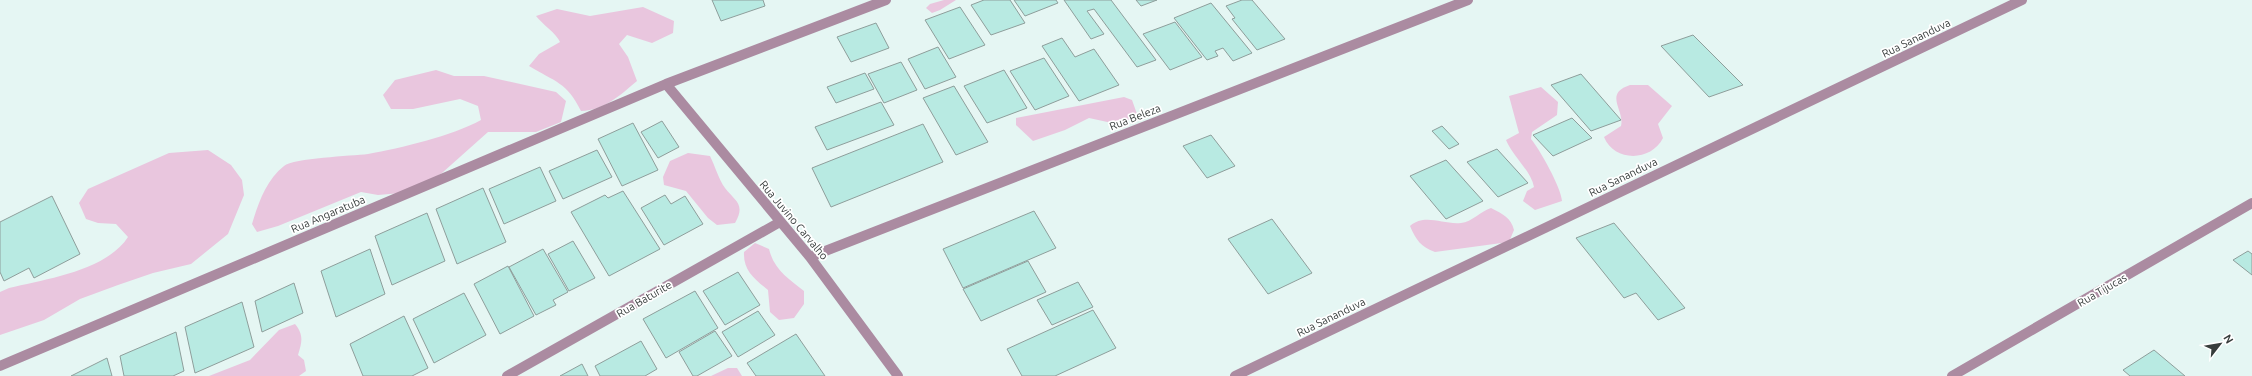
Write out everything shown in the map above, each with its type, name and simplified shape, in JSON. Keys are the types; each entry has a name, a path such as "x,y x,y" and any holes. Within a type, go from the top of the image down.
{"street":[{"name":"Rua Angaratuba","path":"0,366 666,84 886,0"},
{"name":"Rua Beleza","path":"810,256 1468,0"},
{"name":"Rua Sananduva","path":"1235,376 2022,0"},
{"name":"Rua Juvino Carvalho","path":"666,84 810,256 898,376"},
{"name":"Rua Tijucas","path":"1952,376 2252,203"},
{"name":"Rua Baturite","path":"507,376 780,222"}],"shaded area":[{"path":"944,0 956,0 932,13 926,8 930,4"},
{"path":"643,7 674,21 673,33 652,43 627,35 619,44 628,57 637,81 618,97 605,105 590,110 581,111 576,101 565,88 529,66 539,54 560,42 536,16 557,9 590,16"},
{"path":"436,70 454,76 484,76 556,92 566,101 561,122 536,132 488,132 442,173 413,192 378,195 361,192 278,226 257,232 252,224 260,201 272,178 284,166 290,163 368,154 396,148 426,141 456,131 481,120 478,106 460,99 413,109 391,109 383,95 395,80"},
{"path":"1630,85 1648,85 1672,106 1658,124 1663,138 1657,146 1642,155 1633,156 1624,155 1616,151 1609,145 1604,137 1621,126 1616,98 1622,89"},
{"path":"1541,87 1558,102 1557,115 1532,132 1531,139 1550,169 1562,201 1535,210 1523,201 1527,191 1534,187 1532,181 1509,147 1506,140 1519,133 1509,96"},
{"path":"1124,97 1132,100 1137,114 1125,122 1112,123 1089,118 1065,130 1033,141 1016,125 1016,118"},
{"path":"208,150 231,165 242,180 244,195 228,234 191,264 153,273 80,299 44,320 0,335 0,292 9,288 57,277 90,266 118,249 128,237 116,224 98,223 86,219 79,203 88,189 169,153"},
{"path":"688,153 710,156 723,185 738,203 739,211 735,223 717,225 708,218 686,191 664,185 663,177 670,161"},
{"path":"1491,208 1503,214 1511,222 1514,230 1509,242 1435,252 1426,248 1420,242 1414,235 1410,226 1422,220 1461,223 1473,219"},
{"path":"755,243 769,249 774,263 778,268 804,291 804,304 794,318 779,320 770,312 768,290 754,278 744,259 744,252"},
{"path":"295,324 301,335 298,355 304,360 306,371 299,376 209,376 250,360 279,330"},
{"path":"728,368 737,368 742,376 711,376"}],"building":[{"path":"712,0 763,0 765,6 721,21"},
{"path":"984,0 1010,0 1025,23 991,35 971,5"},
{"path":"1014,0 1056,0 1058,3 1025,16"},
{"path":"1064,0 1111,0 1156,60 1137,67 1094,9 1087,11 1104,34 1091,39"},
{"path":"1136,0 1157,0 1141,6"},
{"path":"1242,0 1252,0 1285,39 1257,50 1232,19 1235,18 1226,6"},
{"path":"1211,3 1252,53 1233,61 1223,48 1215,51 1218,56 1207,60 1174,18"},
{"path":"960,7 985,45 949,59 925,20"},
{"path":"1175,22 1202,57 1170,70 1143,34"},
{"path":"876,23 889,48 851,62 837,37"},
{"path":"1693,35 1743,85 1709,97 1661,46"},
{"path":"1062,38 1075,57 1094,49 1119,85 1079,101 1042,46"},
{"path":"938,47 956,77 925,89 908,59"},
{"path":"1044,58 1069,96 1035,110 1010,71"},
{"path":"901,62 917,90 884,103 868,74"},
{"path":"1004,70 1027,108 987,123 964,86"},
{"path":"865,73 874,89 836,103 827,87"},
{"path":"1581,74 1621,120 1591,131 1551,85"},
{"path":"954,86 988,142 956,155 923,98"},
{"path":"881,102 894,125 827,150 815,127"},
{"path":"1572,118 1592,138 1553,156 1533,135"},
{"path":"662,121 679,147 658,158 641,132"},
{"path":"633,123 658,170 622,186 598,139"},
{"path":"923,124 943,162 831,207 812,168"},
{"path":"1442,126 1459,144 1449,149 1432,131"},
{"path":"1211,135 1235,166 1207,178 1183,146"},
{"path":"1497,149 1528,183 1498,197 1467,162"},
{"path":"597,150 612,177 563,199 549,171"},
{"path":"1446,160 1483,201 1446,219 1410,176"},
{"path":"540,167 556,201 504,224 489,189"},
{"path":"483,188 506,242 457,264 436,209"},
{"path":"623,191 660,249 609,276 571,212 605,195 608,198"},
{"path":"665,195 671,204 685,196 703,224 664,245 641,208"},
{"path":"52,196 80,254 34,278 29,268 4,281 0,272 0,222"},
{"path":"1034,211 1056,248 963,288 943,249"},
{"path":"427,213 445,261 392,285 375,236"},
{"path":"1272,219 1312,273 1268,294 1228,239"},
{"path":"1614,223 1685,308 1658,320 1636,293 1624,298 1576,238"},
{"path":"573,241 595,278 569,291 548,254"},
{"path":"370,249 385,294 336,317 321,271"},
{"path":"543,249 568,292 553,300 556,305 536,315 509,267"},
{"path":"2248,251 2252,254 2252,275 2233,260"},
{"path":"1028,261 1046,292 981,321 963,289"},
{"path":"508,266 534,316 500,334 474,284"},
{"path":"738,272 760,305 725,325 703,291"},
{"path":"1078,282 1093,307 1052,325 1037,300"},
{"path":"294,283 303,313 262,332 255,301"},
{"path":"695,291 718,328 666,358 643,319"},
{"path":"464,293 486,335 434,363 413,319"},
{"path":"242,302 254,347 195,373 185,327"},
{"path":"1093,310 1116,348 1055,376 1022,376 1007,349"},
{"path":"758,311 775,335 738,357 722,332"},
{"path":"404,316 428,368 412,376 363,376 350,344"},
{"path":"715,331 732,356 697,376 693,376 679,352"},
{"path":"176,332 184,371 173,376 124,376 120,356"},
{"path":"796,334 825,376 756,376 747,363"},
{"path":"641,341 657,369 645,376 600,376 595,366"},
{"path":"2154,350 2185,376 2130,376 2123,370"},
{"path":"107,358 112,376 71,376"},
{"path":"582,364 588,376 560,376"}]}
